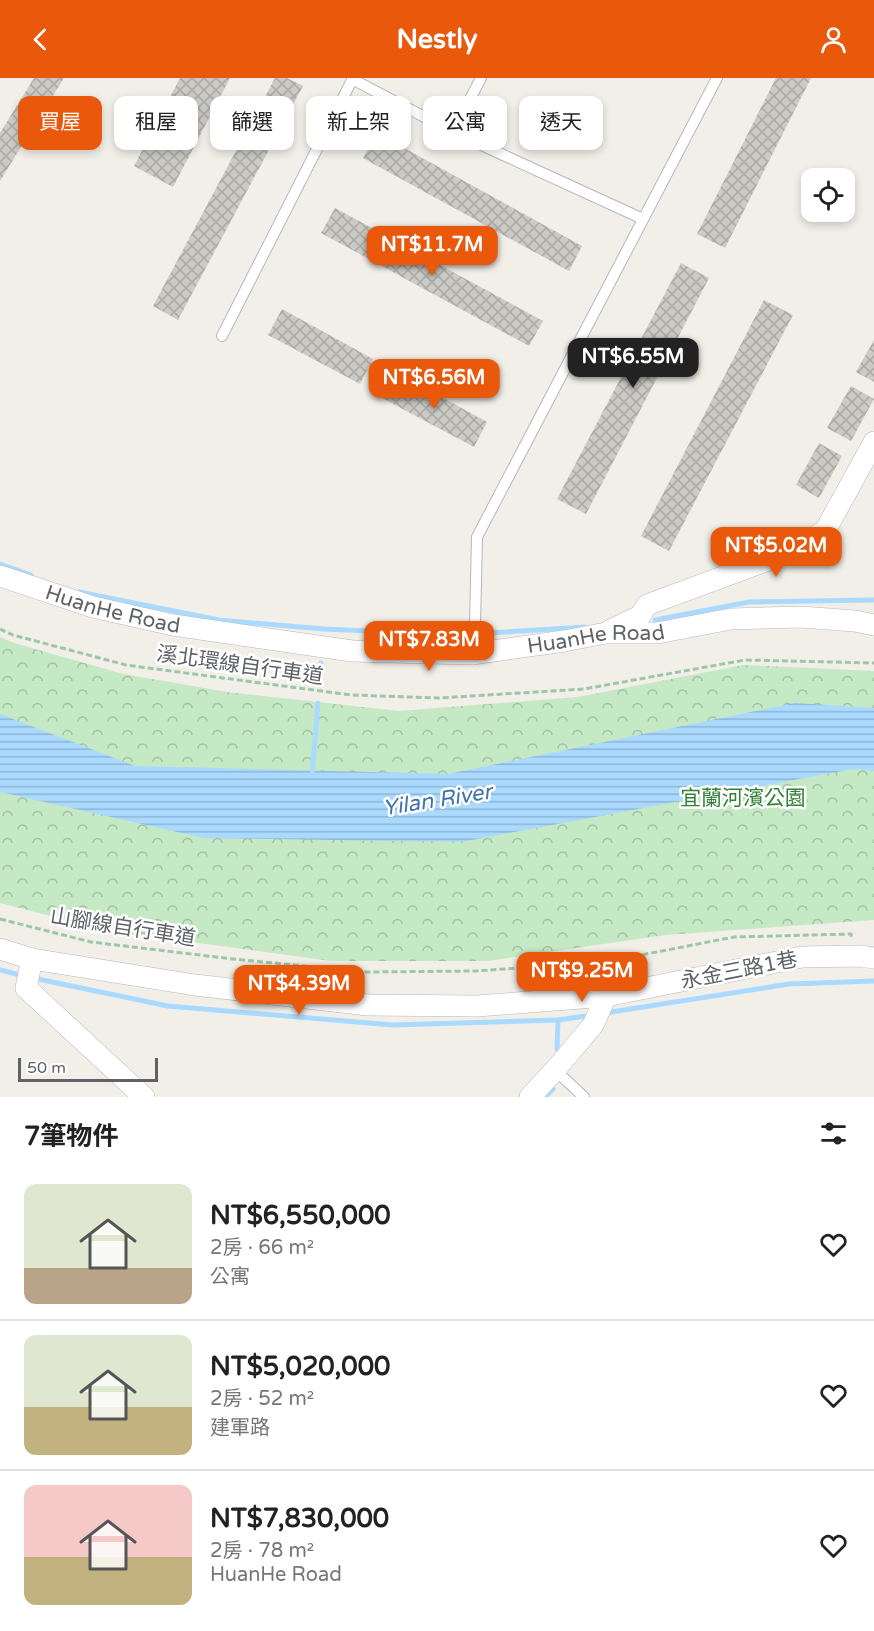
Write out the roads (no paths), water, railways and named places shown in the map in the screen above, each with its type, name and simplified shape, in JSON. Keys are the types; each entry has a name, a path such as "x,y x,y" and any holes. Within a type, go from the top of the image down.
{"street":[{"path":"606,633 640,616 647,605 784,554 825,531 874,442"},
{"name":"HuanHe Road","path":"0,576 93,607 173,625 352,651 472,654 564,642 606,633 657,633 730,619 801,616 874,625"},
{"name":"永金三路1巷","path":"0,949 32,959 195,985 368,1005 477,1006 606,996 802,957 861,956 874,958"},
{"path":"32,959 26,988 144,1097"},
{"path":"530,1097 593,1025 606,996"}],"lane":[{"path":"472,96 481,78"},
{"path":"472,654 477,537 717,78"},
{"path":"222,336 352,79 423,116"},
{"path":"492,150 643,219"},
{"path":"555,1070 584,1097"}],"water":[{"name":"Yilan River","path":"795,703 874,708 874,771 853,769 461,842 204,838 0,792 0,714 135,766 448,774"}],"waterway":[{"path":"0,564 31,575"},
{"path":"79,592 219,620 324,629 464,635"},
{"path":"655,620 749,602 874,600"},
{"path":"489,633 585,627"},
{"path":"320,678 321,663"},
{"path":"312,776 318,703"},
{"path":"0,970 24,976"},
{"path":"33,978 168,1006 393,1025 558,1020 593,1015"},
{"path":"605,1013 789,984 874,981"},
{"path":"557,1049 558,1020"},
{"path":"545,1097 553,1089"}],"park label":[{"name":"宜蘭河濱公園","path":"743,798"}]}
